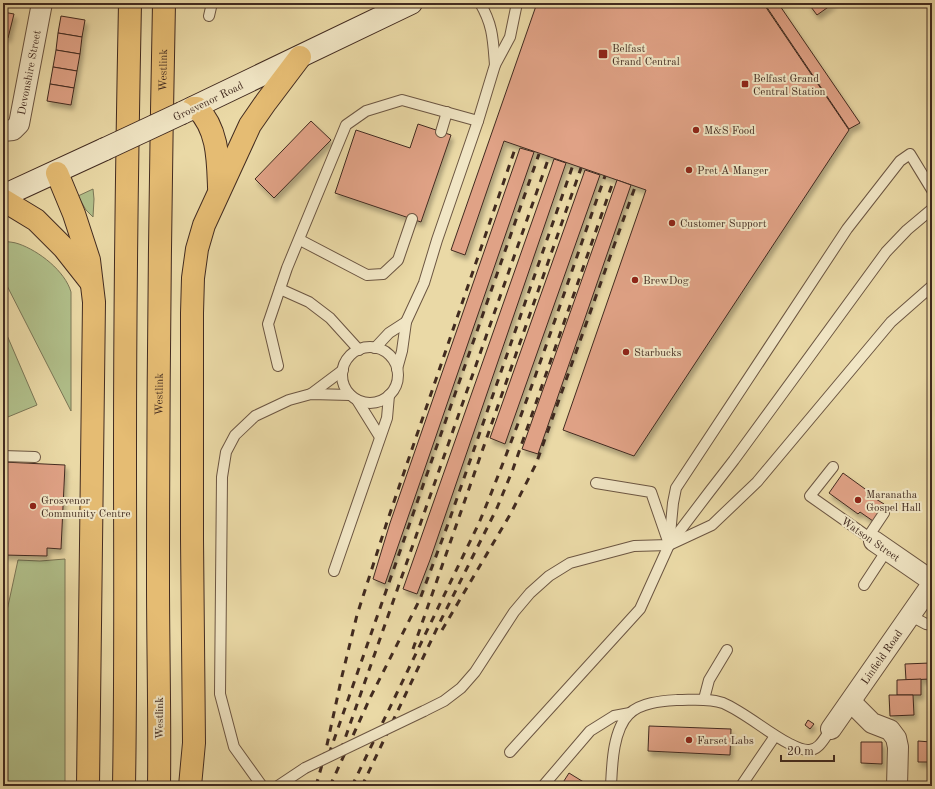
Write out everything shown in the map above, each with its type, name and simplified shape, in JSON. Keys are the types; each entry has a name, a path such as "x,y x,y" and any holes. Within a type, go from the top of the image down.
{"highway":[{"path":"124,786 126,216 130,3"},
{"name":"Westlink","path":"159,786 160,717 158,583 161,165 164,3"},
{"path":"190,786 194,743 192,539 193,278 197,249 204,225 250,125 300,57"},
{"path":"187,111 197,108 210,128 217,150 220,191"},
{"path":"57,173 82,236 89,260 94,302 88,786"},
{"path":"3,200 36,220 64,248 93,286"}],"main road":[{"name":"Grosvenor Road","path":"3,196 57,173 411,3"}],"street":[{"name":"Devonshire Street","path":"3,131 13,130 19,124 42,3"},
{"name":"Watson Street","path":"877,543 932,583"},
{"name":"Linfield Road","path":"831,729 911,616 932,583"},
{"path":"851,702 860,709 867,719 872,723 890,730 896,738 898,747 897,786"}],"lane":[{"path":"208,16 212,3"},
{"path":"480,3 490,22 493,38 494,65"},
{"path":"262,786 234,747 220,694 222,477 226,452 235,435 255,416 290,400 311,394 354,397 366,402 375,402 383,400 395,387 406,322 424,283 437,240 478,121 494,65 510,37 517,3"},
{"path":"278,366 268,324 280,289 346,125 366,111 402,100 478,121"},
{"path":"441,132 447,112"},
{"path":"669,545 676,488 848,228 900,161 910,154 932,190"},
{"path":"510,752 640,609 669,545 734,460 886,252 907,230 932,209"},
{"path":"300,240 367,275 382,274 398,260 412,219"},
{"path":"278,786 305,768 444,702 461,688 475,672 514,612 530,593 549,576 570,563 634,546 669,545 712,525 757,482 891,322 932,286"},
{"path":"280,289 310,302 330,318 359,350"},
{"path":"375,348 389,333 406,322"},
{"path":"380,437 354,397 345,387 342,379 343,370 348,358 359,350 367,348 382,350 389,355 397,369"},
{"path":"311,394 343,370"},
{"path":"334,571 387,418 389,395"},
{"path":"3,456 35,457"},
{"name":"Watson Street","path":"833,467 810,496 877,543"},
{"path":"596,483 652,492 669,545"},
{"path":"864,585 877,543 884,513"},
{"path":"911,616 926,624 932,625"},
{"path":"704,699 709,680 727,650"},
{"path":"546,785 590,732 614,716 630,713 641,706 660,701 704,699 723,703 775,736 800,749 809,751 818,748 831,729"},
{"path":"611,786 612,763 620,728 630,713"},
{"path":"741,786 775,736"}],"green space":[{"path":"93,189 93,217 86,210 78,196"},
{"path":"3,241 13,242 27,247 43,257 57,269 68,284 71,292 71,411 3,278"},
{"path":"3,326 37,405 3,419"},
{"path":"65,559 65,786 3,786 3,629 18,560 40,561"}],"building":[{"path":"537,3 763,3 849,130 634,456 563,430 646,190 504,141 465,255 451,250"},
{"path":"764,3 778,3 860,123 849,129"},
{"path":"808,3 834,3 817,15"},
{"path":"3,12 14,14 8,38 3,36"},
{"path":"61,16 85,20 82,37 58,33"},
{"path":"58,33 82,37 80,54 56,50"},
{"path":"56,50 80,54 77,71 53,67"},
{"path":"53,67 77,71 74,88 50,84"},
{"path":"50,84 74,88 71,105 47,101"},
{"path":"311,121 331,140 274,198 255,179"},
{"path":"418,124 451,135 421,222 335,193 356,130 410,148"},
{"path":"520,148 534,152 385,584 373,579 390,523"},
{"path":"554,159 566,163 417,594 403,589"},
{"path":"585,170 600,175 505,444 490,438"},
{"path":"617,180 631,185 538,454 522,449"},
{"name":"Grosvenor Community Centre","path":"3,462 65,465 61,549 47,548 47,556 3,555"},
{"name":"Maranatha Gospel Hall","path":"843,473 872,494 871,496 884,504 873,521 860,512 858,514 829,493"},
{"path":"930,663 931,679 906,680 905,664"},
{"path":"921,679 921,695 897,695 897,680"},
{"path":"889,695 913,695 914,715 890,716"},
{"path":"808,720 814,724 810,729 805,725"},
{"name":"Farset Labs","path":"649,726 731,729 730,755 648,751"},
{"path":"931,735 932,762 918,762 918,741 931,742"},
{"path":"861,742 882,742 882,764 861,763"},
{"path":"569,773 590,786 565,786 562,784"}],"railway":[{"path":"316,786 325,754 357,615 387,522 516,146"},
{"path":"329,754 539,154"},
{"path":"341,750 549,157"},
{"path":"330,786 370,698 420,599 448,524 573,165"},
{"path":"413,649 581,168"},
{"path":"352,786 479,523 529,394 605,176"},
{"path":"362,786 440,622 497,508 513,469 614,179"},
{"path":"442,630 511,513 536,464 635,187"}],"place":[{"name":"Belfast Grand Central","path":"603,54"},
{"name":"Belfast Grand Central Station","path":"745,84"},
{"name":"M&S Food","path":"696,130"},
{"name":"Pret A Manger","path":"689,170"},
{"name":"Customer Support","path":"672,223"},
{"name":"BrewDog","path":"635,280"},
{"name":"Starbucks","path":"626,352"},
{"name":"Maranatha Gospel Hall","path":"858,500"},
{"name":"Grosvenor Community Centre","path":"33,506"},
{"name":"Farset Labs","path":"689,740"}]}
